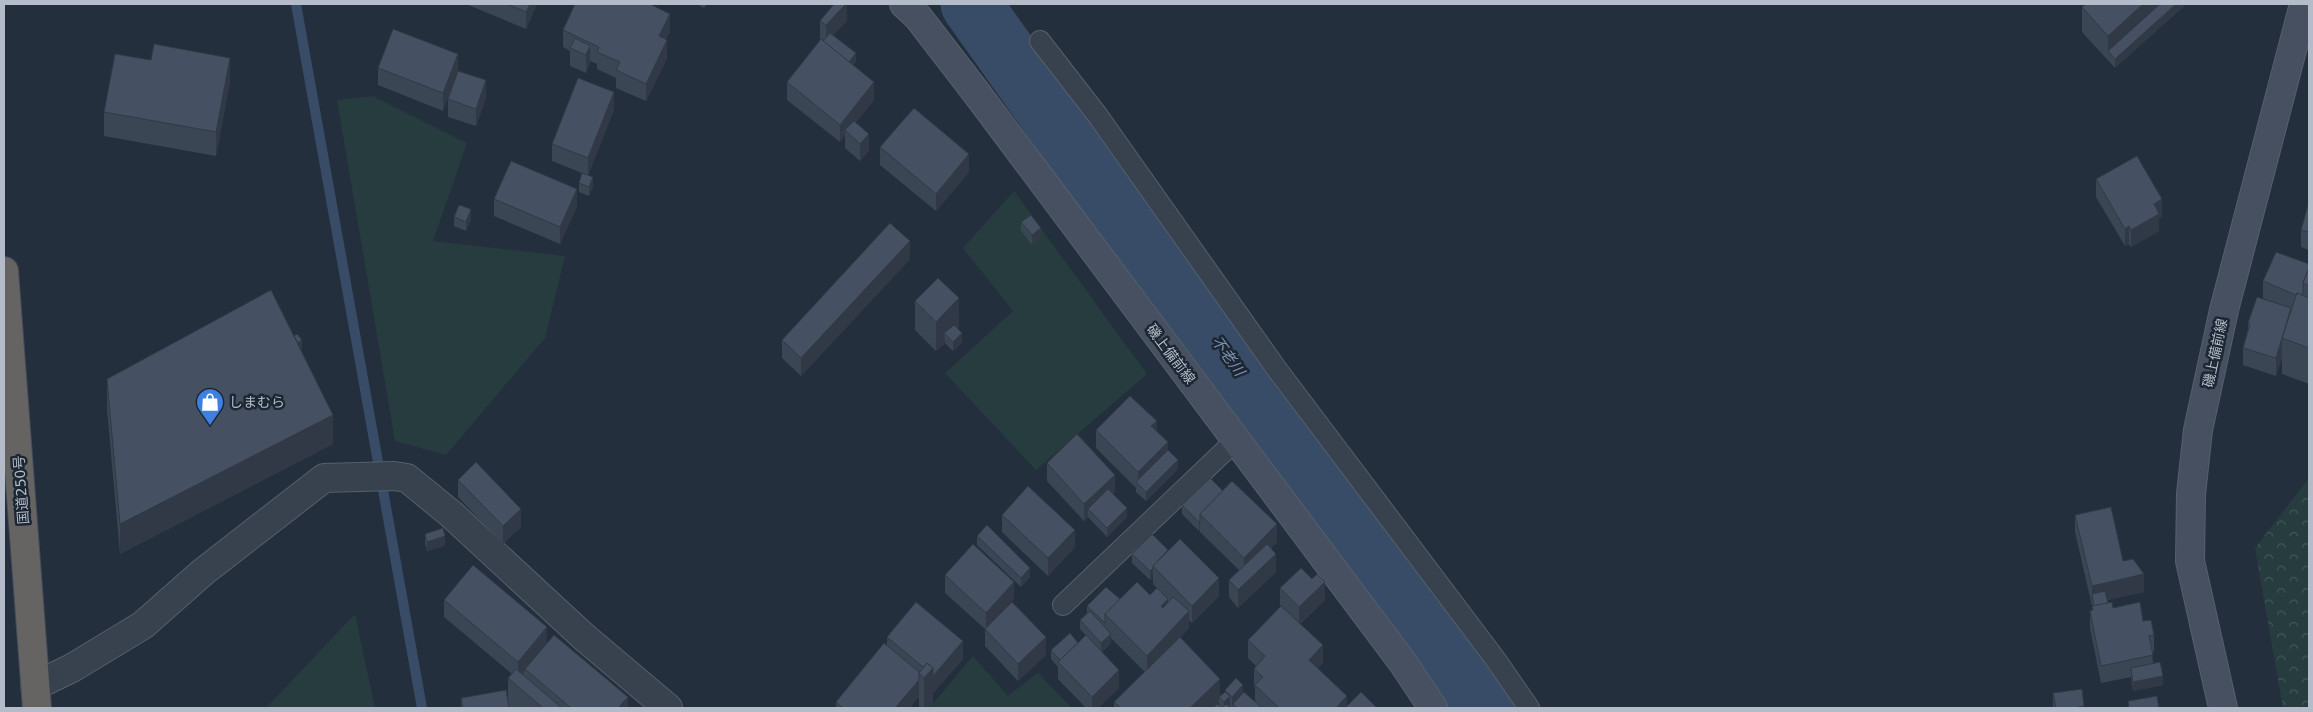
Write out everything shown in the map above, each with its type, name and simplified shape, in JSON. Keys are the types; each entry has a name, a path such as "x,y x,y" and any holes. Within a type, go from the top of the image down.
{"highway":[{"name":"国道250号","path":"4,271 36,697"}],"main road":[{"name":"磯上備前線","path":"904,4 918,17 969,84 1403,663 1433,708"},
{"name":"磯上備前線","path":"2223,708 2190,561 2192,494 2198,430 2224,310 2304,4"}],"street":[{"path":"36,697 72,668 143,625 204,572 324,478 381,476 407,478 451,514 584,637 668,708"}],"lane":[{"path":"1040,41 1098,116 1276,368 1496,660 1529,708"},
{"path":"1062,605 1236,440"}],"green space":[{"path":"373,96 467,143 433,241 565,256 545,338 446,455 395,441 337,100"},
{"path":"1014,191 1147,374 1036,470 945,373 1013,311 963,248"},
{"path":"2309,478 2309,708 2283,708 2255,548"},
{"path":"355,614 375,708 266,708"},
{"path":"973,656 1008,696 1038,673 1072,708 929,708"}],"building":[{"path":"507,4 530,4 526,12"},
{"path":"575,4 650,4 670,14 659,36 667,40 646,84 616,70 620,62 597,52 599,47 563,30"},
{"path":"834,4 846,4 826,25 820,21"},
{"path":"2086,4 2143,4 2108,36 2082,7"},
{"path":"2160,4 2176,4 2115,59 2108,51"},
{"path":"393,29 458,54 443,93 378,68"},
{"path":"830,33 856,53 849,62 823,41"},
{"path":"575,38 590,46 586,55 570,48"},
{"path":"821,39 874,82 840,125 787,82"},
{"path":"154,44 230,58 216,132 104,112 115,54 151,60"},
{"path":"458,71 486,80 476,109 448,99"},
{"path":"578,78 614,92 588,158 552,144"},
{"path":"914,108 969,154 936,194 880,147"},
{"path":"854,121 869,134 860,144 845,130"},
{"path":"2137,156 2162,199 2154,204 2159,214 2131,230 2129,226 2125,229 2096,179"},
{"path":"511,161 577,189 560,227 494,199"},
{"path":"582,173 593,177 589,187 579,183"},
{"path":"2309,202 2309,232 2301,230"},
{"path":"459,205 471,209 466,222 454,217"},
{"path":"1031,215 1041,228 1032,235 1021,222"},
{"path":"890,223 910,241 801,358 782,340"},
{"path":"2276,252 2309,264 2303,283 2302,295 2297,293 2296,295 2263,281"},
{"path":"2309,268 2309,286 2303,283"},
{"path":"938,278 959,298 936,322 915,301"},
{"path":"271,290 333,415 120,524 107,379"},
{"path":"2297,293 2309,298 2309,348 2282,338"},
{"path":"2257,297 2291,308 2276,358 2243,348 2250,324 2248,323"},
{"path":"954,325 962,333 953,342 944,333"},
{"path":"297,334 302,340 298,343 294,336"},
{"path":"1130,396 1157,421 1151,426 1168,442 1138,472 1096,430"},
{"path":"1077,434 1115,475 1084,504 1047,463"},
{"path":"1168,450 1178,460 1146,492 1136,482"},
{"path":"476,462 521,509 503,526 458,480"},
{"path":"1210,478 1223,491 1200,514 1199,522 1182,505"},
{"path":"1232,481 1277,524 1244,558 1200,514"},
{"path":"1028,486 1075,530 1048,558 1002,515"},
{"path":"1108,489 1127,508 1107,528 1088,509"},
{"path":"2111,507 2123,561 2133,559 2144,574 2092,586 2075,515"},
{"path":"987,525 1030,568 1021,578 977,536"},
{"path":"443,528 445,536 427,542 425,534"},
{"path":"1152,534 1168,550 1150,571 1132,554"},
{"path":"1180,539 1219,578 1192,606 1153,566"},
{"path":"973,544 1014,582 986,613 945,575"},
{"path":"1267,544 1276,554 1238,590 1229,580"},
{"path":"473,565 547,627 518,662 444,600"},
{"path":"1301,568 1312,579 1317,574 1325,582 1299,607 1280,588"},
{"path":"1137,582 1150,595 1157,588 1168,599 1161,606 1163,608 1173,597 1189,611 1147,656 1105,614"},
{"path":"1106,587 1120,599 1105,614 1105,623 1087,606"},
{"path":"2105,591 2108,603 2094,606 2092,594"},
{"path":"916,602 963,641 933,676 933,668 927,663 923,667 887,637"},
{"path":"1012,602 1046,637 1018,664 985,629"},
{"path":"2112,602 2113,608 2140,602 2143,621 2151,620 2154,635 2149,636 2153,655 2101,666 2090,611 2093,610 2092,606"},
{"path":"1281,606 1323,645 1309,660 1347,696 1336,708 1279,708 1255,685 1263,677 1254,669 1265,656 1248,640"},
{"path":"1090,611 1111,634 1101,643 1080,620"},
{"path":"1070,633 1078,643 1060,660 1051,650"},
{"path":"554,635 628,697 618,708 571,708 525,669"},
{"path":"1086,635 1119,670 1092,697 1058,662"},
{"path":"1180,637 1220,679 1190,708 1121,708 1114,702"},
{"path":"884,643 919,672 919,680 895,708 843,708 836,702"},
{"path":"2160,662 2163,676 2133,682 2131,668"},
{"path":"927,663 933,668 924,678 919,673"},
{"path":"516,669 562,708 543,708 508,678"},
{"path":"1236,678 1243,685 1232,697 1225,690"},
{"path":"2082,689 2084,706 2078,708 2056,708 2053,693"},
{"path":"506,690 509,708 463,708 461,698"},
{"path":"1225,692 1230,696 1224,702 1219,697"},
{"path":"1244,692 1262,708 1237,708 1233,704"},
{"path":"1361,692 1377,708 1345,708"},
{"path":"2157,696 2159,708 2129,708 2128,701"},
{"path":"1217,704 1222,708 1213,708"},
{"path":"1226,704 1231,708 1222,708"}],"waterway":[{"path":"296,4 422,708"},
{"name":"不老川","path":"971,4 1087,167 1486,708"}],"place":[{"name":"しまむら","path":"210,426"}]}
